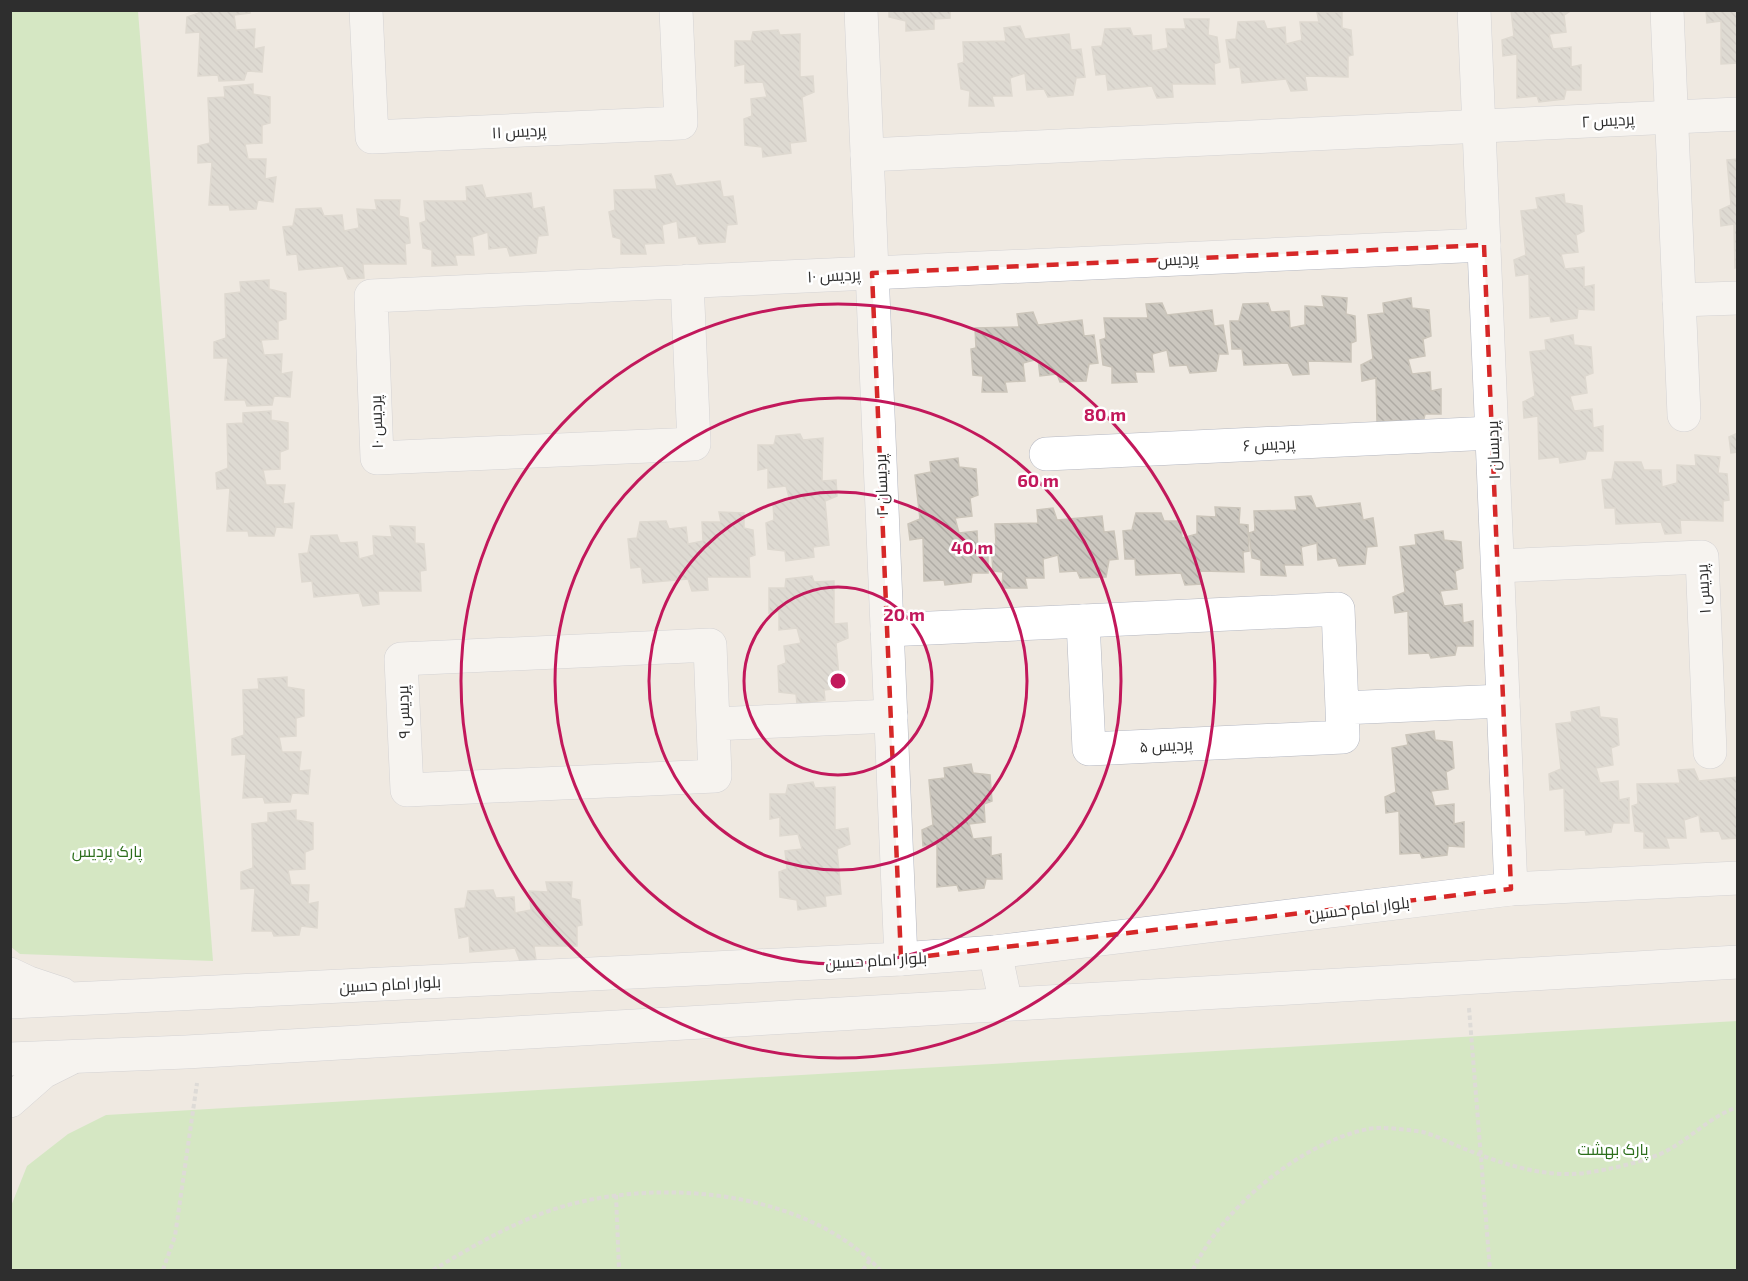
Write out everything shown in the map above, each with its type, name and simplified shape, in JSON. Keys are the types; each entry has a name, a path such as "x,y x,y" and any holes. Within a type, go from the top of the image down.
{"street":[{"name":"پردیس ۱۱","path":"366,10 372,137 681,123 676,10"},
{"name":"پردیسان ۲","path":"861,10 901,959"},
{"name":"پردیسان ۱","path":"1474,10 1511,889"},
{"path":"1667,10 1684,415"},
{"name":"پردیس ۲","path":"867,155 1737,114"},
{"name":"پردیس","path":"872,273 1484,245"},
{"name":"پردیس ۱۰","path":"687,281 694,444 377,458 371,296 687,281 872,273"},
{"path":"1679,300 1737,298"},
{"name":"پردیس ۶","path":"1046,454 1492,433"},
{"name":"پردیس ۱","path":"1497,567 1702,557 1710,752"},
{"name":"پردیس ۵","path":"887,630 1338,609 1343,737 1089,749 1083,621"},
{"name":"پردیس ۹","path":"710,645 713,724 715,776 407,790 401,659 710,645"},
{"path":"1342,708 1503,701"},
{"path":"713,724 891,716"},
{"name":"بلوار امام حسین","path":"10,1002 901,959 995,952 1511,889 1737,878"},
{"path":"995,952 1006,1004"},
{"path":"10,1059 202,1051 1737,962"},
{"path":"10,974 29,983 78,999"},
{"path":"10,1101 43,1072 74,1056"}],"path":[{"path":"1466,978 1490,1270"},
{"path":"163,1270 175,1236 202,1051"},
{"path":"1193,1270 1202,1251 1240,1204 1301,1155 1338,1137 1371,1128 1423,1132 1482,1156 1538,1172 1583,1173 1626,1165 1667,1151 1702,1126 1737,1107"},
{"path":"433,1270 525,1221 568,1205 616,1195 681,1192 721,1196 787,1211 836,1236 880,1270"},
{"path":"616,1195 619,1270"},
{"path":"863,1270 870,1260"}],"highlighted area":[{"path":"1484,245 1511,889 901,959 872,273"}],"green space":[{"name":"پارک پردیس","path":"10,11 138,11 213,961 20,954 11,947"},
{"name":"پارک بهشت","path":"1737,1021 1737,1270 11,1270 11,1206 27,1166 68,1134 106,1115"}],"building":[{"path":"199,10 250,10 250,13 234,15 236,30 255,29 254,49 264,47 262,72 247,71 244,80 219,81 218,75 198,76 200,32 186,33 187,17 199,13"},
{"path":"889,10 950,10 950,18 934,19 934,29 906,31 906,21 889,17"},
{"path":"1511,10 1572,10 1564,15 1566,32 1549,34 1553,49 1571,47 1571,67 1581,65 1581,90 1566,90 1564,99 1539,102 1537,96 1517,98 1517,54 1503,56 1502,40 1514,36"},
{"path":"1706,10 1738,10 1738,63 1721,64 1721,21 1707,23"},
{"path":"1317,12 1342,12 1342,28 1351,30 1353,55 1348,56 1348,77 1305,76 1307,90 1291,91 1286,79 1242,83 1240,67 1230,68 1226,40 1236,39 1238,22 1264,21 1267,29 1285,27 1286,44 1302,40 1300,22 1319,22"},
{"path":"1184,19 1209,19 1208,35 1217,37 1220,62 1214,64 1215,84 1172,84 1173,97 1157,98 1152,86 1108,90 1106,74 1096,75 1092,47 1102,46 1105,29 1130,28 1133,36 1151,35 1152,51 1168,48 1166,29 1186,29"},
{"path":"1020,26 1025,39 1069,34 1071,50 1081,49 1085,77 1076,78 1073,95 1048,97 1044,89 1027,90 1025,73 1010,78 1012,96 992,96 994,106 969,106 970,91 961,89 958,64 964,62 963,42 1006,41 1004,28"},
{"path":"778,30 780,35 800,34 800,77 813,76 814,92 802,97 806,141 790,143 791,153 763,157 762,147 745,145 744,119 752,116 751,99 767,97 763,82 745,83 745,64 735,66 735,41 751,41 753,32"},
{"path":"253,84 253,94 270,97 270,123 262,125 262,143 245,144 248,159 266,159 265,179 276,177 273,202 258,200 256,209 230,210 229,205 209,205 212,162 198,163 198,146 210,143 208,98 225,97 224,87"},
{"path":"1738,159 1738,267 1735,268 1734,224 1721,226 1720,210 1731,205 1727,160"},
{"path":"671,174 676,186 720,181 723,197 733,196 737,224 727,225 725,242 699,244 696,236 679,238 677,221 662,225 664,243 644,244 646,254 621,254 621,239 613,237 609,212 615,210 614,190 657,189 655,176"},
{"path":"482,185 486,198 531,193 533,209 544,207 548,235 538,236 536,253 510,256 507,247 489,249 488,232 472,237 474,255 455,255 457,265 432,266 432,250 423,248 420,223 426,221 424,201 467,201 466,187"},
{"path":"1564,194 1565,203 1582,206 1584,231 1576,235 1578,252 1561,254 1565,269 1584,267 1584,287 1594,285 1594,310 1578,309 1577,318 1551,322 1550,316 1530,318 1529,274 1516,276 1514,260 1526,255 1521,211 1538,209 1536,198"},
{"path":"375,200 400,200 399,216 408,218 410,243 405,244 406,264 363,264 364,278 348,279 343,266 299,270 297,254 287,255 283,227 293,226 296,209 321,208 324,216 342,215 344,231 359,228 357,209 377,210"},
{"path":"269,280 269,289 286,293 286,319 278,321 278,339 261,340 264,355 282,354 281,374 292,372 290,397 274,396 272,405 247,406 245,400 225,400 228,358 214,358 214,342 226,338 225,294 241,292 240,282"},
{"path":"1322,296 1347,298 1346,314 1355,316 1356,341 1351,343 1351,362 1308,361 1309,374 1293,375 1288,363 1244,365 1242,349 1232,349 1230,321 1239,321 1243,304 1268,303 1271,312 1289,311 1290,328 1305,325 1305,306 1324,307"},
{"path":"1411,298 1412,308 1429,310 1431,336 1423,339 1425,356 1408,359 1412,374 1430,372 1431,391 1441,389 1441,414 1425,414 1423,423 1398,426 1396,420 1377,422 1376,378 1362,381 1361,365 1373,359 1368,315 1384,313 1383,303"},
{"path":"1162,303 1167,315 1212,310 1214,326 1223,325 1228,354 1219,354 1216,371 1190,373 1187,365 1170,366 1167,350 1152,354 1154,372 1135,372 1137,382 1112,383 1112,367 1103,365 1100,340 1106,338 1104,318 1148,318 1146,304"},
{"path":"1033,312 1038,325 1082,320 1084,336 1094,335 1098,363 1089,364 1086,381 1060,382 1057,374 1040,376 1038,359 1023,363 1025,381 1005,382 1007,392 982,392 983,376 973,375 971,349 976,348 975,328 1019,327 1017,314"},
{"path":"1573,335 1574,345 1591,347 1593,373 1585,376 1587,393 1570,396 1574,411 1592,409 1593,428 1603,426 1603,451 1587,451 1585,459 1560,463 1559,457 1539,459 1538,416 1524,418 1523,402 1535,396 1530,352 1546,350 1545,340"},
{"path":"271,411 271,420 288,423 288,449 280,452 280,469 263,470 266,485 285,485 283,504 294,503 292,528 276,527 274,536 249,536 248,531 227,531 230,488 217,489 216,473 228,468 227,424 243,423 243,413"},
{"path":"1738,433 1738,452 1731,453 1729,437"},
{"path":"800,434 803,440 823,438 822,481 836,480 837,496 825,501 829,545 813,547 814,557 786,561 785,551 768,549 766,523 774,520 773,503 790,501 786,486 768,488 768,468 758,470 758,445 774,445 776,436"},
{"path":"1695,455 1720,457 1718,473 1727,474 1729,500 1723,501 1723,521 1680,520 1681,533 1665,534 1661,522 1616,524 1615,508 1605,508 1602,480 1612,479 1615,462 1641,462 1644,470 1661,470 1662,487 1677,483 1677,465 1696,466"},
{"path":"958,458 959,467 976,469 978,495 970,498 972,516 955,518 959,533 977,531 978,550 988,548 988,573 972,573 971,582 945,585 944,580 924,581 923,538 910,540 908,524 920,519 915,475 931,472 930,462"},
{"path":"1311,496 1316,508 1360,503 1363,520 1373,518 1377,546 1367,547 1365,564 1339,566 1336,558 1318,560 1317,543 1301,547 1303,565 1284,565 1286,576 1261,575 1261,560 1252,558 1249,533 1255,531 1254,511 1297,510 1295,497"},
{"path":"1215,507 1240,508 1239,524 1248,525 1249,551 1243,552 1244,572 1200,571 1202,584 1185,585 1181,573 1136,575 1135,559 1125,559 1123,531 1132,530 1136,513 1161,513 1164,521 1181,521 1182,538 1197,534 1197,516 1216,517"},
{"path":"1053,508 1057,520 1102,516 1104,532 1114,531 1118,559 1109,560 1106,577 1080,578 1077,571 1060,572 1058,555 1043,559 1044,578 1025,578 1027,588 1002,588 1003,572 993,571 991,545 996,544 995,524 1038,523 1037,510"},
{"path":"719,512 744,513 744,528 753,530 755,555 749,557 750,577 707,577 708,590 692,591 688,579 643,583 641,567 631,568 628,539 637,538 640,522 666,521 669,529 686,527 688,544 703,541 702,522 721,522"},
{"path":"390,526 415,527 415,543 424,544 426,570 420,571 421,591 378,591 379,604 363,606 359,593 314,597 312,581 302,582 299,554 308,553 311,536 337,535 340,543 357,542 359,559 374,555 373,536 392,537"},
{"path":"1443,531 1444,540 1461,542 1463,568 1455,571 1457,589 1440,591 1444,606 1462,604 1463,623 1473,621 1473,646 1457,646 1455,655 1431,658 1429,653 1409,654 1408,611 1395,613 1393,597 1405,592 1400,547 1416,545 1415,535"},
{"path":"812,576 814,582 834,581 834,624 847,623 848,638 836,643 840,688 824,690 825,700 797,704 796,694 779,692 778,666 786,663 784,646 801,643 797,628 779,630 779,611 769,613 769,588 785,588 786,579"},
{"path":"287,677 287,687 304,690 304,716 296,718 296,736 279,737 282,752 301,752 299,771 310,770 308,794 292,793 290,802 265,803 263,797 243,798 246,754 232,755 232,739 244,735 243,690 259,689 258,679"},
{"path":"1599,707 1600,717 1617,719 1619,745 1611,748 1613,765 1596,768 1600,783 1618,781 1619,800 1629,798 1629,823 1613,823 1611,832 1586,835 1585,830 1565,831 1564,788 1550,790 1549,774 1561,769 1556,724 1572,722 1571,712"},
{"path":"1434,731 1435,740 1452,742 1454,768 1446,772 1448,789 1431,791 1435,806 1454,804 1454,824 1464,822 1464,847 1448,846 1447,855 1422,858 1420,853 1400,854 1399,811 1386,813 1385,797 1396,792 1392,748 1408,745 1406,735"},
{"path":"971,764 973,773 990,775 992,801 984,804 985,822 969,824 973,839 991,837 991,856 1001,854 1002,879 986,879 984,888 959,891 957,885 937,887 937,844 923,846 922,830 933,825 929,780 945,778 944,768"},
{"path":"1694,769 1699,781 1738,777 1738,838 1722,839 1719,831 1701,832 1699,815 1684,820 1686,838 1666,838 1669,848 1644,848 1644,832 1635,831 1632,806 1638,804 1637,784 1680,783 1678,770"},
{"path":"813,782 815,788 835,787 835,830 848,828 850,844 837,849 841,894 825,896 826,906 798,910 797,900 780,897 779,872 787,869 785,851 802,849 798,834 780,836 780,817 770,819 770,794 786,794 788,785"},
{"path":"296,810 296,820 313,823 313,849 305,852 305,869 288,870 291,885 309,885 308,904 318,902 317,928 301,926 299,935 274,936 272,931 252,931 255,888 241,889 241,872 253,868 252,824 268,822 268,813"},
{"path":"546,882 572,882 571,898 580,900 582,925 577,926 577,946 534,946 536,960 520,961 515,948 470,952 469,936 459,938 455,909 465,908 468,891 493,890 496,898 514,897 515,913 531,910 529,891 548,892"}]}
